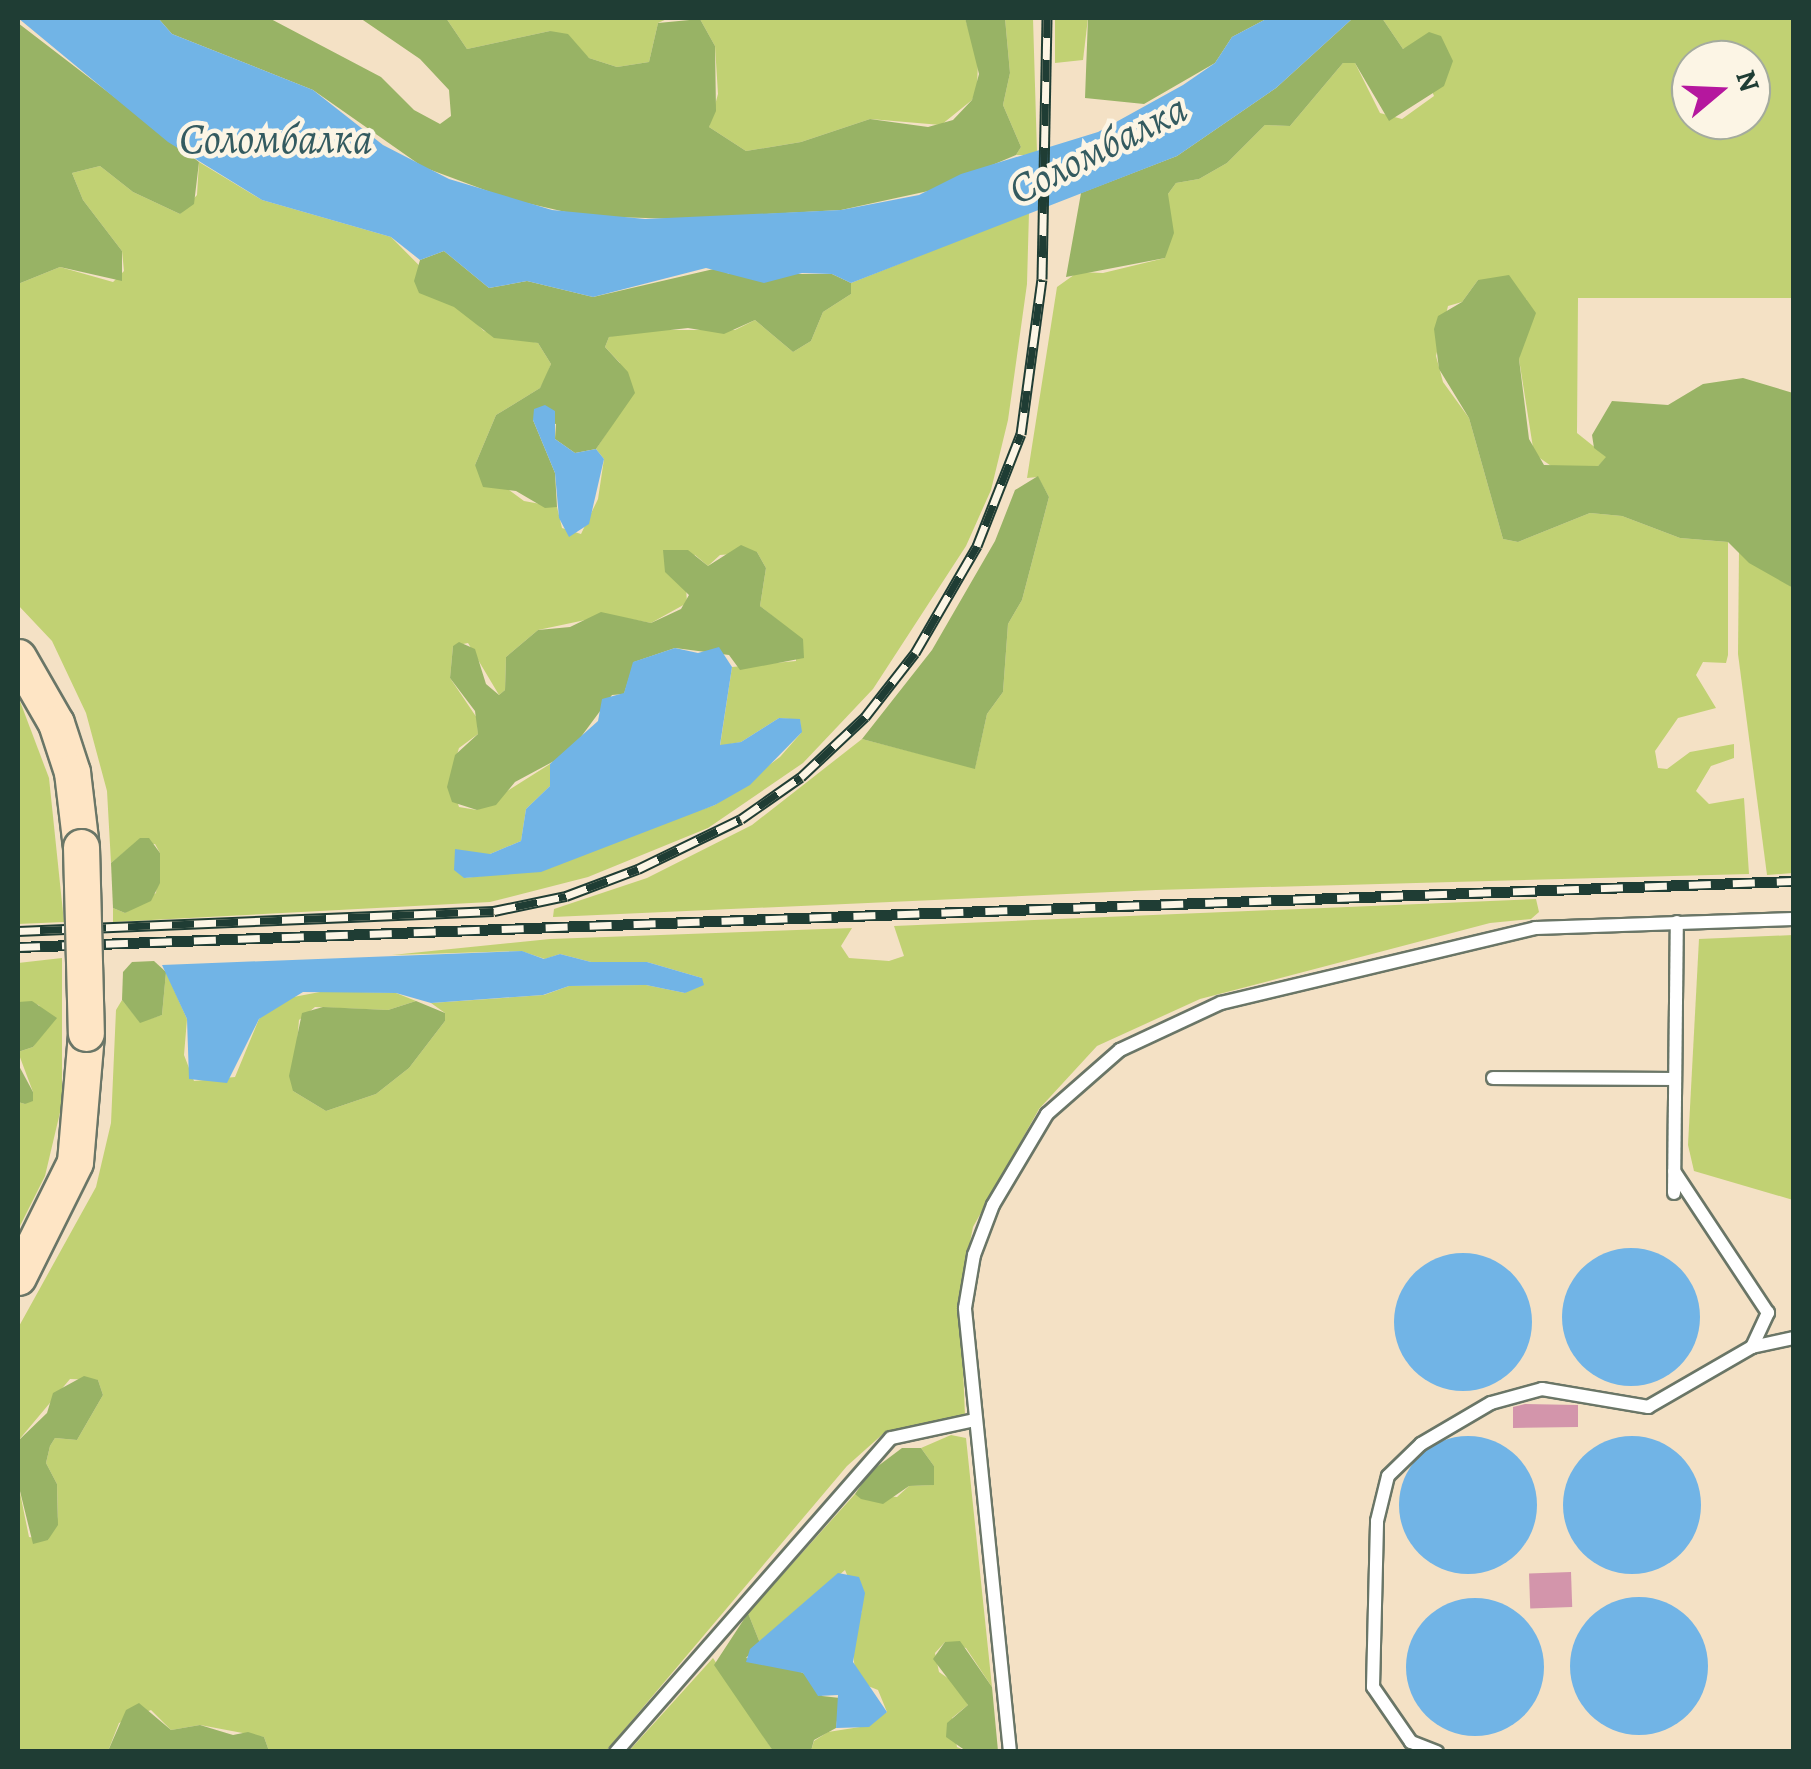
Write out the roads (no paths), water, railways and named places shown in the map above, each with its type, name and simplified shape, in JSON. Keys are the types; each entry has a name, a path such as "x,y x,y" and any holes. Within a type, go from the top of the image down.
{"main road":[{"path":"18,657 56,723 72,772 80,847 86,1033 76,1162 18,1278"}],"lane":[{"path":"1010,1752 974,1420 966,1308 974,1255 993,1204 1047,1114 1120,1050 1222,1003 1488,937 1586,924 1794,919"},
{"path":"1674,1192 1672,1078 1677,922"},
{"path":"1493,1078 1672,1078"},
{"path":"1674,1171 1768,1312 1752,1346"},
{"path":"1437,1752 1411,1742 1374,1687 1378,1521 1388,1476 1420,1444 1491,1403 1542,1389 1648,1407 1752,1346 1794,1338"},
{"path":"616,1752 892,1438 974,1420"}],"water":[{"name":"Соломбалка","path":"18,18 158,18 172,34 313,90 383,145 449,179 552,210 645,219 841,210 919,195 961,174 1098,132 1183,85 1215,63 1232,37 1268,18 1353,18 1276,88 1177,156 851,283 832,274 802,273 764,283 706,268 593,297 527,281 489,288 444,251 420,260 391,237 262,200 168,142"},
{"path":"545,405 555,411 555,439 575,453 596,449 604,459 589,524 569,537 559,518 555,473 533,420 534,409"},
{"path":"719,647 732,667 720,745 741,742 779,718 800,719 802,732 750,785 715,805 541,872 464,878 454,870 455,849 490,854 521,841 526,809 550,786 550,764 598,721 602,699 624,693 633,662 675,648 698,653"},
{"path":"522,951 544,959 560,954 591,962 647,962 702,978 704,985 685,993 646,985 569,986 543,995 431,1003 396,993 303,992 259,1019 227,1083 189,1079 187,1019 162,965"},
{"path":"1631,1248 1658,1253 1680,1268 1695,1290 1700,1317 1695,1344 1680,1366 1658,1381 1631,1386 1604,1381 1582,1366 1567,1344 1562,1317 1567,1290 1582,1268 1604,1253"},
{"path":"1463,1253 1489,1258 1512,1273 1527,1296 1532,1322 1527,1348 1512,1371 1489,1386 1463,1391 1437,1386 1414,1371 1399,1348 1394,1322 1399,1296 1414,1273 1437,1258"},
{"path":"1468,1436 1495,1441 1517,1456 1532,1478 1537,1505 1532,1532 1517,1554 1495,1569 1468,1574 1441,1569 1419,1554 1404,1532 1399,1505 1404,1478 1419,1456 1441,1441"},
{"path":"1632,1436 1659,1441 1681,1456 1696,1478 1701,1505 1696,1532 1681,1554 1659,1569 1632,1574 1605,1569 1583,1554 1568,1532 1563,1505 1568,1478 1583,1456 1605,1441"},
{"path":"838,1573 859,1577 865,1593 853,1662 887,1712 869,1727 836,1728 838,1695 818,1696 803,1673 746,1662 750,1649"},
{"path":"1639,1597 1666,1602 1688,1617 1703,1639 1708,1666 1703,1693 1688,1715 1666,1730 1639,1735 1612,1730 1590,1715 1575,1693 1570,1666 1575,1639 1590,1617 1612,1602"},
{"path":"1475,1598 1501,1603 1524,1618 1539,1641 1544,1667 1539,1693 1524,1716 1501,1731 1475,1736 1449,1731 1426,1716 1411,1693 1406,1667 1411,1641 1426,1618 1449,1603"}],"railway":[{"path":"18,931 494,911 566,896 638,869 741,819 801,777 865,717 915,653 977,546 1021,434 1042,279 1047,18"},
{"path":"18,947 1794,881"}]}
